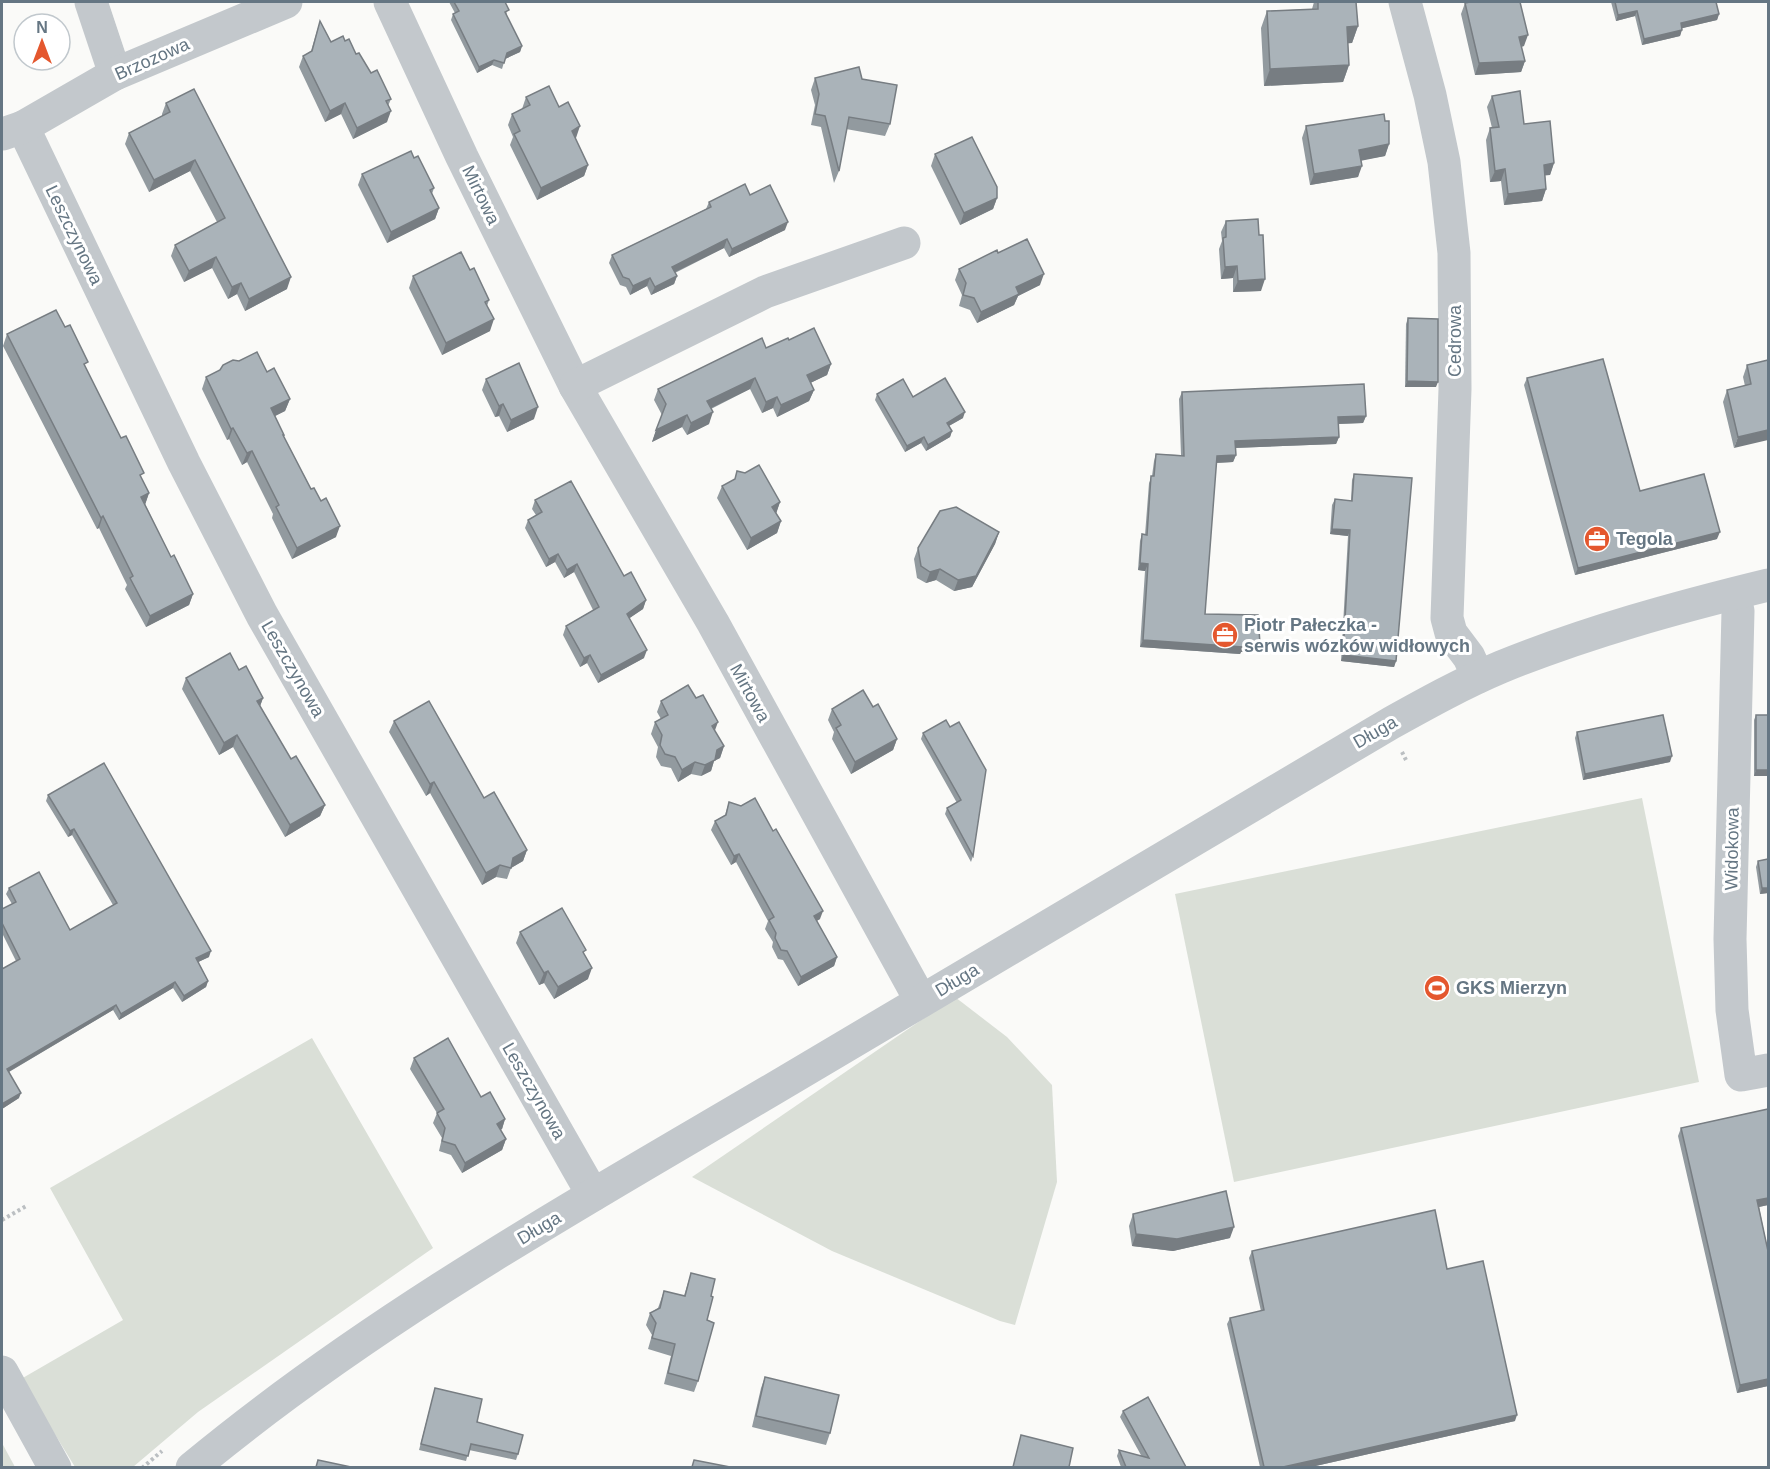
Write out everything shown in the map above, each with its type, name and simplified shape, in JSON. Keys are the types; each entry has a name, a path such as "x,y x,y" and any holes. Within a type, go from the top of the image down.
{"street":[{"path":"91,2 115,75"},
{"name":"Brzozowa","path":"12,131 115,75 286,2"},
{"name":"Mirtowa","path":"390,2 462,157 575,386 707,614 921,1001"},
{"name":"Cedrowa","path":"1405,2 1430,95 1444,162 1454,252 1455,389 1447,618 1451,633 1469,657 1478,677"},
{"name":"Leszczynowa","path":"12,131 262,615 593,1195"},
{"path":"575,386 765,292 904,243"},
{"name":"Długa","path":"192,1467 300,1384 400,1315 593,1195 1422,705 1478,677 1589,635 1768,585"},
{"name":"Widokowa","path":"1734,594 1738,611 1730,939 1732,1010 1741,1076 1768,1070"},
{"path":"2,1372 55,1467"}],"path":[{"path":"2,1220 28,1205"}],"shaded area":[{"name":"GKS Mierzyn","path":"1642,798 1699,1082 1234,1182 1175,894"},
{"path":"955,997 1007,1037 1052,1085 1057,1182 1015,1325 1000,1321 832,1251 692,1177"},
{"path":"312,1038 433,1248 198,1412 133,1467 75,1467 21,1379 123,1320 50,1188"},
{"path":"2,1443 15,1467 2,1467"}],"building":[{"path":"454,2 505,2 509,10 505,12 522,46 507,53 504,63 494,60 479,67 453,14 459,11"},
{"path":"1318,2 1356,2 1358,26 1347,27 1349,65 1270,69 1267,11 1318,9"},
{"path":"1520,2 1528,35 1519,37 1525,61 1479,63 1465,3"},
{"path":"1615,2 1716,2 1719,14 1681,23 1682,30 1644,39 1637,11 1618,15"},
{"path":"320,21 331,42 343,36 345,41 349,39 356,54 359,53 371,73 377,70 391,99 386,101 391,111 357,128 345,103 330,111 303,56 312,51"},
{"path":"859,67 862,79 897,85 890,124 849,117 839,171 825,116 815,114 819,94 815,78"},
{"path":"549,86 559,107 568,102 580,126 572,131 588,165 541,188 514,134 520,131 512,114 530,105 526,97"},
{"path":"194,89 291,277 249,299 241,283 232,287 216,257 189,271 175,245 225,218 195,160 154,180 129,133 170,112 166,103"},
{"path":"1520,91 1524,124 1550,121 1554,163 1544,165 1546,189 1508,194 1505,169 1495,171 1490,128 1499,127 1492,96"},
{"path":"1384,114 1385,121 1389,121 1389,144 1359,150 1362,166 1314,174 1306,126"},
{"path":"972,137 997,187 997,198 964,213 935,154"},
{"path":"411,151 414,158 418,156 434,188 430,190 439,208 391,232 362,174"},
{"path":"745,184 750,195 770,185 788,222 732,249 727,239 672,267 677,276 655,287 650,278 633,286 629,279 623,277 612,255 711,207 709,202"},
{"path":"1258,219 1259,235 1263,235 1265,279 1238,281 1237,266 1225,267 1223,238 1226,237 1226,221"},
{"path":"1027,239 1044,274 1016,287 1019,294 981,312 974,298 963,295 966,283 959,269 997,250 998,253"},
{"path":"461,252 470,270 474,268 489,300 485,302 494,319 446,343 413,276"},
{"path":"56,310 65,327 70,325 88,362 84,364 121,438 126,436 144,473 140,475 149,493 141,497 171,557 174,555 193,594 150,616 130,578 133,576 103,516 101,518 7,334"},
{"path":"1408,318 1438,319 1438,382 1407,381"},
{"path":"814,328 831,364 807,375 814,390 781,405 777,397 766,402 755,378 707,401 713,412 691,423 687,415 656,430 666,404 658,389 762,338 766,348"},
{"path":"257,352 267,372 274,368 290,399 271,408 283,435 311,489 314,488 321,501 326,498 340,526 297,548 252,451 247,453 233,428 231,429 206,377 233,360 239,361"},
{"path":"1603,359 1640,491 1704,474 1720,532 1578,568 1527,378"},
{"path":"1768,360 1768,430 1738,437 1727,390 1751,384 1747,365"},
{"path":"519,363 538,407 511,420 503,404 499,406 486,379"},
{"path":"945,378 965,412 947,423 952,431 928,445 924,437 907,446 877,394 903,379 913,397"},
{"path":"1364,384 1366,416 1338,417 1339,437 1235,441 1236,455 1217,456 1205,614 1258,615 1260,644 1243,645 1243,647 1143,640 1148,564 1140,563 1142,534 1147,535 1151,476 1154,476 1156,454 1184,456 1182,392"},
{"path":"759,465 780,502 772,507 781,521 751,538 722,486 735,479 737,471 745,473"},
{"path":"1354,474 1412,478 1396,661 1343,655 1350,530 1332,529 1335,499 1352,501"},
{"path":"571,481 624,576 631,572 646,600 627,614 647,650 601,675 590,655 584,658 566,626 599,607 577,564 567,570 558,554 549,559 528,520 542,512 535,500"},
{"path":"956,507 999,532 976,576 958,580 940,569 930,572 921,566 918,548 940,511"},
{"path":"230,653 239,670 246,666 263,698 257,701 291,759 296,756 325,805 290,825 237,735 224,743 186,678"},
{"path":"688,685 696,698 703,695 718,722 712,726 724,746 717,750 715,760 705,765 695,762 682,770 675,757 665,754 660,745 662,735 655,722 668,715 661,701"},
{"path":"863,690 873,707 878,704 897,739 855,762 836,728 841,725 832,709"},
{"path":"429,701 484,798 494,792 527,850 513,858 511,868 500,865 486,873 434,782 430,784 394,721"},
{"path":"1663,715 1672,756 1585,774 1577,732"},
{"path":"1756,715 1768,715 1768,770 1756,770"},
{"path":"946,720 950,727 959,722 986,770 973,856 947,808 961,800 923,733"},
{"path":"104,763 211,951 196,958 208,981 184,996 175,982 121,1014 116,1005 7,1069 21,1093 2,1104 2,969 20,959 2,923 2,909 16,902 9,888 39,872 70,930 117,903 74,829 70,831 48,795"},
{"path":"755,798 773,831 776,829 823,911 814,916 837,957 801,977 787,951 781,950 775,938 776,933 769,920 774,917 739,854 734,856 715,821 726,815 729,802 741,806"},
{"path":"1768,859 1768,888 1762,888 1758,861"},
{"path":"562,908 586,950 583,952 592,968 558,987 548,971 544,973 520,932"},
{"path":"448,1038 481,1097 490,1092 505,1119 497,1124 506,1139 465,1163 455,1145 442,1141 445,1128 437,1113 444,1109 414,1058"},
{"path":"1768,1109 1768,1198 1757,1200 1768,1251 1768,1379 1740,1385 1681,1128"},
{"path":"1226,1191 1234,1227 1177,1239 1136,1234 1133,1214"},
{"path":"1435,1210 1447,1269 1483,1261 1517,1415 1283,1467 1264,1467 1230,1318 1264,1310 1252,1251"},
{"path":"691,1273 715,1279 707,1320 714,1323 698,1381 668,1373 675,1344 652,1338 656,1323 650,1313 660,1308 664,1291 685,1296"},
{"path":"765,1377 839,1395 830,1433 756,1416"},
{"path":"435,1388 482,1399 477,1422 523,1435 518,1454 471,1444 468,1456 421,1444"},
{"path":"1148,1397 1186,1467 1126,1467 1119,1450 1149,1458 1123,1411"},
{"path":"1021,1435 1073,1448 1069,1467 1013,1467"},
{"path":"318,1460 351,1467 316,1467"},
{"path":"694,1460 730,1467 692,1467"}],"place":[{"name":"Tegola","path":"1597,539"},
{"name":"Piotr Pałeczka - serwis wózków widłowych","path":"1225,635"},
{"name":"GKS Mierzyn","path":"1437,988"}]}
